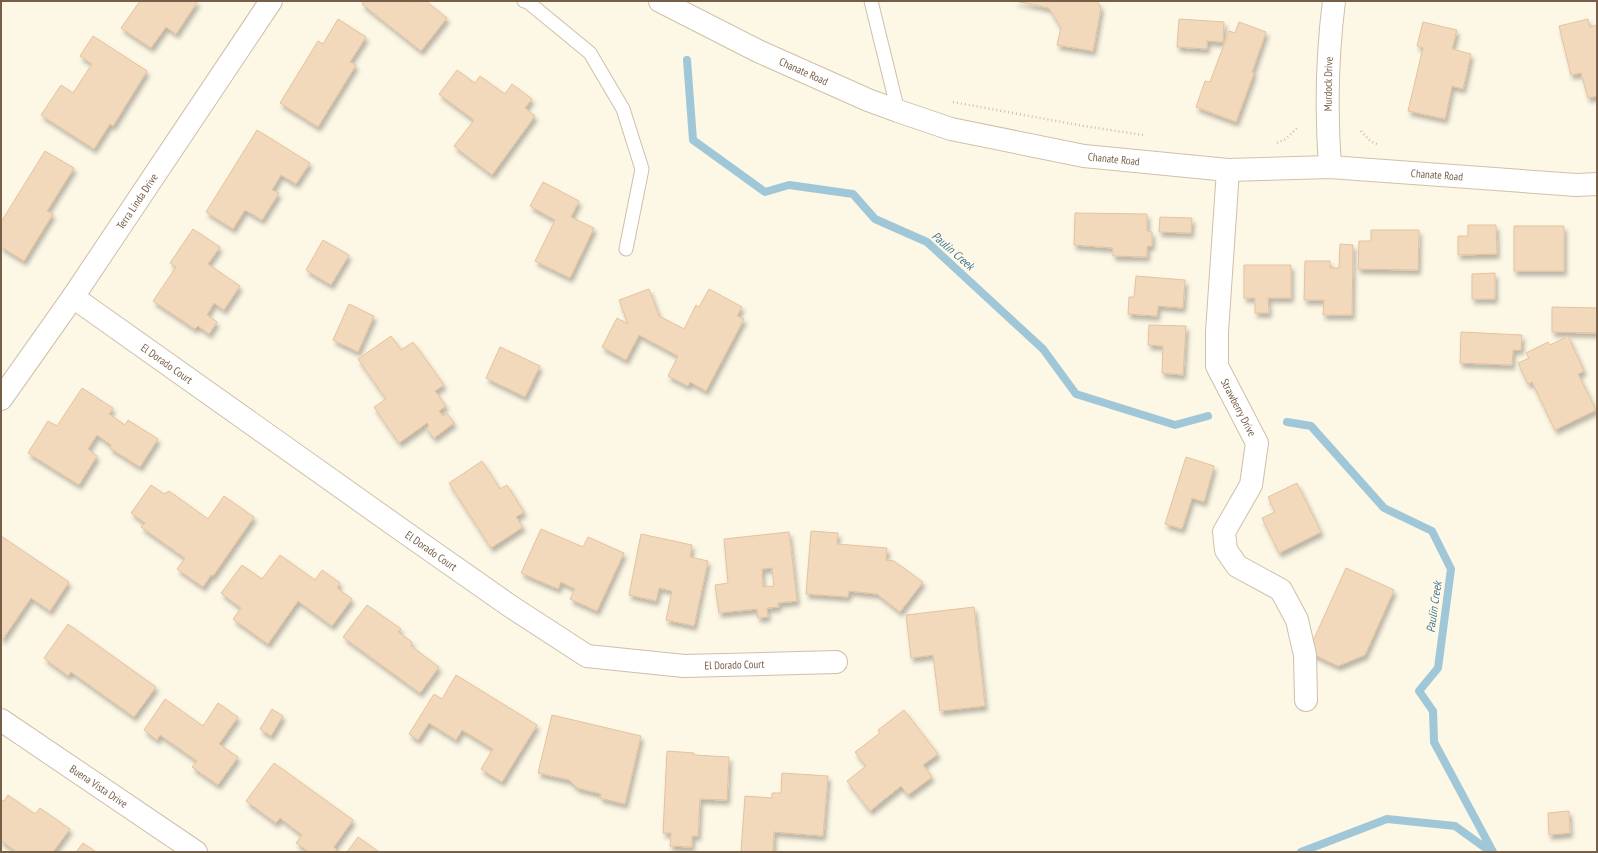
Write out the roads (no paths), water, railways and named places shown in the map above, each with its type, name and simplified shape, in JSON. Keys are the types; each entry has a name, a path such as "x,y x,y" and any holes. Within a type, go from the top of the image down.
{"street":[{"name":"Terra Linda Drive","path":"1,399 73,297 271,1"},
{"name":"Chanate Road","path":"660,1 758,51 868,100 898,111 951,129 1084,156 1228,170 1330,167 1576,185 1597,184"},
{"name":"Murdock Drive","path":"1330,167 1327,121 1331,30 1334,1"},
{"name":"Strawberry Drive","path":"1228,170 1217,332 1218,366 1257,443 1251,485 1224,532 1226,550 1237,566 1281,590 1297,620 1305,655 1306,700"},
{"name":"El Dorado Court","path":"73,297 409,536 510,606 588,656 684,666 836,662"},
{"name":"Buena Vista Drive","path":"1,720 196,852"}],"lane":[{"path":"524,1 528,2 590,53 623,109 642,169 626,249"},
{"path":"871,1 898,111"}],"waterway":[{"name":"Paulin Creek","path":"687,60 693,140 765,192 789,185 853,194 875,219 927,242 1043,349 1076,394 1175,425 1208,416"},
{"name":"Paulin Creek","path":"1287,422 1311,426 1384,508 1432,531 1451,569 1438,668 1419,691 1433,711 1434,742 1493,852"},
{"path":"1301,852 1387,819 1455,826 1491,852"}]}
